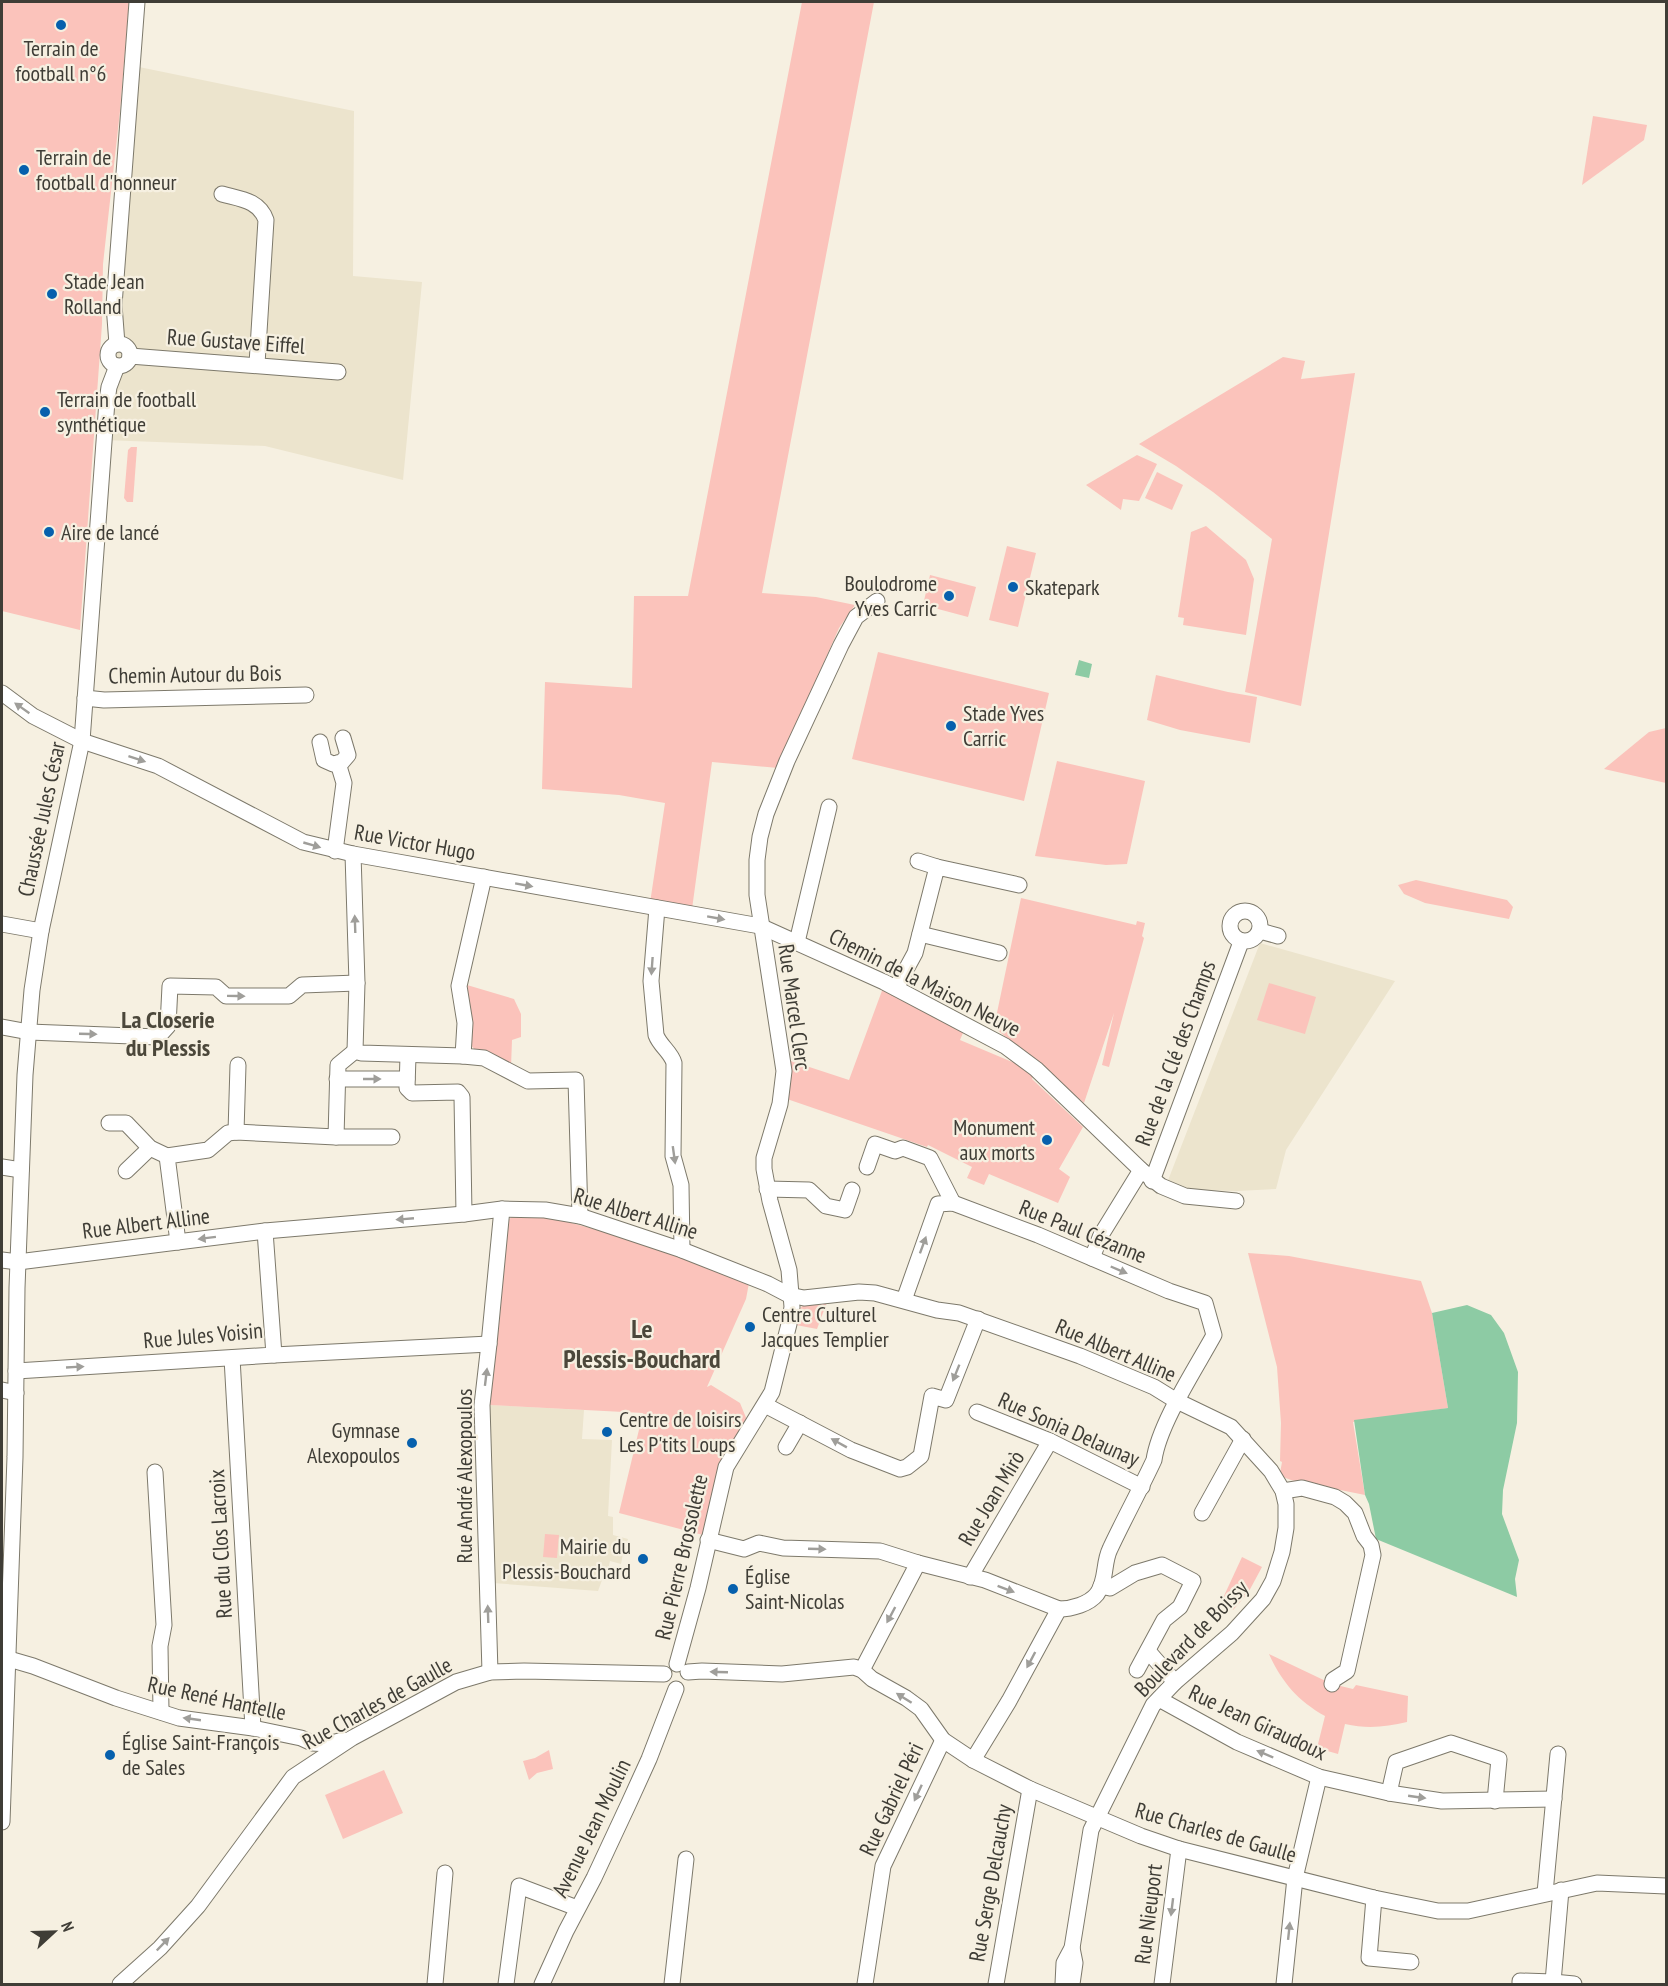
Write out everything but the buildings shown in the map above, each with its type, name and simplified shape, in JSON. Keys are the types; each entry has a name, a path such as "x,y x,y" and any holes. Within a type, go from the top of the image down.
{"street":[{"name":"Chaussée Jules César","path":"2,1822 9,1391 16,1371 23,1104 32,990 41,931 82,741 107,401 109,387 117,366 110,360 108,354 117,344 114,305 137,2"},
{"path":"222,194 252,202 262,211 266,220 257,364"},
{"path":"117,344 127,347 130,356 126,364 117,366"},
{"name":"Rue Gustave Eiffel","path":"130,356 338,372"},
{"name":"Rue Marcel Clerc","path":"789,1295 791,1281 789,1270 767,1189 764,1158 780,1104 784,1071 760,926 757,861 760,837 766,814 787,761 841,645 856,617 877,602"},
{"name":"Rue Victor Hugo","path":"2,693 33,716 82,741 158,766 303,842 335,851 760,926"},
{"name":"Chemin Autour du Bois","path":"85,698 104,700 306,695"},
{"path":"320,742 324,760 333,764 348,755 343,738"},
{"path":"335,851 344,783 338,763"},
{"path":"797,942 823,813"},
{"path":"353,854 358,1052"},
{"path":"918,861 1019,885"},
{"path":"896,988 915,953 938,867"},
{"path":"463,1056 465,1023 459,986 484,877"},
{"path":"657,908 651,981 656,1035 659,1042 672,1056 674,1063 673,1156 681,1185 682,1250"},
{"name":"Rue de la Clé des Champs","path":"1244,911 1250,912 1258,919 1260,931 1254,939 1241,942 1230,927 1230,921 1233,916 1244,911"},
{"path":"2,924 41,931"},
{"name":"Chemin de la Maison Neuve","path":"760,926 896,988 1005,1047 1036,1069 1146,1175 1161,1186 1185,1196 1236,1201"},
{"path":"1260,931 1278,936"},
{"path":"920,934 999,953"},
{"name":"Rue de la Clé des Champs","path":"1092,1258 1105,1227 1146,1175 1241,942"},
{"path":"2,1027 29,1032 158,1037 168,1026 170,986 216,987 226,996 289,996 302,985 357,983"},
{"path":"336,1137 338,1065 358,1052 484,1058 528,1081 576,1080 580,1216"},
{"path":"408,1056 406,1079 407,1088 412,1093 458,1092 461,1094 464,1214"},
{"path":"236,1132 238,1065"},
{"path":"337,1079 406,1079"},
{"path":"109,1123 126,1123 150,1148 168,1155 208,1150 228,1133 236,1132 392,1137"},
{"path":"867,1167 875,1144 895,1151 903,1148 930,1158 953,1203 938,1204 904,1300"},
{"path":"126,1171 150,1148"},
{"path":"168,1155 178,1242"},
{"path":"2,1167 21,1170"},
{"path":"767,1189 809,1190 825,1206 845,1210 852,1190"},
{"name":"Rue Paul Cézanne","path":"953,1203 1169,1291 1205,1303 1214,1335 1178,1401"},
{"name":"Rue Albert Alline","path":"2,1260 18,1262 265,1231 502,1209 545,1210 580,1216 682,1250 768,1284 789,1295 804,1298 859,1292 875,1293 937,1310 959,1313 1080,1356 1154,1387 1178,1401"},
{"name":"Rue André Alexopoulos","path":"490,1672 482,1405 502,1209"},
{"name":"Rue Jules Voisin","path":"16,1371 274,1355 265,1231"},
{"name":"Rue Pierre Brossolette","path":"682,1668 708,1540 726,1467 772,1392 792,1307 789,1295"},
{"path":"765,1405 851,1450 900,1469 907,1467 921,1456 932,1396 946,1400 978,1319"},
{"path":"274,1355 489,1344"},
{"name":"Rue du Clos Lacroix","path":"232,1358 253,1728"},
{"path":"708,1540 744,1549 759,1543 783,1548 880,1551 985,1580 1059,1609 1072,1608 1089,1601 1101,1586 1109,1551 1154,1460 1156,1449 1178,1401"},
{"name":"Boulevard de Boissy","path":"1072,1984 1074,1963 1072,1948 1091,1830 1096,1817 1153,1705 1175,1682 1242,1623 1263,1599 1273,1581 1282,1552 1286,1528 1286,1504 1283,1491 1271,1471 1231,1427 1178,1401"},
{"name":"Rue Sonia Delaunay","path":"977,1412 1050,1441 1142,1486"},
{"path":"786,1448 800,1423"},
{"path":"1202,1513 1243,1438"},
{"name":"Rue Joan Mirò","path":"970,1577 1050,1441"},
{"path":"155,1472 164,1624 160,1646 161,1712"},
{"path":"1283,1491 1302,1488 1335,1497 1345,1503 1354,1514 1364,1536 1371,1545 1373,1555 1347,1671 1333,1680 1332,1684"},
{"path":"682,1668 687,1682 676,1689 666,1684 664,1674 669,1666 702,1671 782,1674 854,1667 862,1670 918,1563"},
{"path":"1101,1586 1110,1588 1135,1573 1162,1565 1198,1584 1180,1607 1164,1620 1137,1670"},
{"path":"973,1760 1009,1701 1059,1609"},
{"path":"1148,1651 1175,1682"},
{"name":"Rue René Hantelle","path":"5,1657 116,1698 179,1718 253,1728 301,1738 312,1743 328,1744 352,1738"},
{"name":"Rue Charles de Gaulle","path":"862,1670 872,1679 921,1709 943,1740 973,1760 1030,1789 1141,1836 1179,1849 1374,1898 1438,1911 1468,1911 1597,1883 1666,1887"},
{"name":"Rue Charles de Gaulle","path":"293,1777 352,1738 456,1682 490,1672 664,1674"},
{"name":"Avenue Jean Moulin","path":"542,1984 641,1777 676,1689"},
{"name":"Rue Jean Giraudoux","path":"1159,1699 1237,1742 1319,1777 1389,1793 1442,1801 1554,1799"},
{"name":"Rue Charles de Gaulle","path":"120,1984 160,1948 198,1906 293,1777 304,1760 306,1748 301,1738"},
{"name":"Rue Gabriel Péri","path":"865,1984 883,1866 943,1740"},
{"path":"1389,1793 1396,1762 1452,1743 1499,1759 1495,1801"},
{"path":"1553,1982 1554,1799 1558,1754"},
{"path":"1284,1984 1295,1878 1319,1777"},
{"name":"Rue Serge Delcauchy","path":"996,1984 1030,1789"},
{"name":"Rue Nieuport","path":"1162,1984 1179,1849"},
{"path":"672,1984 686,1859"},
{"path":"435,1984 445,1873"},
{"path":"506,1984 519,1886 578,1908"},
{"path":"1374,1898 1369,1958 1411,1962"},
{"name":"Boulevard de Boissy","path":"1063,1984 1064,1963 1072,1948"},
{"path":"1520,1984 1520,1981 1574,1984"}],"shaded area":[{"name":"Stade Jean Rolland","path":"2,2 129,2 120,111 103,264 102,324 80,630 2,611"},
{"path":"802,2 874,2 762,593 816,597 855,605 839,628 778,768 712,762 692,909 650,903 665,803 619,795 542,789 545,682 632,688 634,596 688,596"},
{"path":"139,67 354,111 353,276 422,282 403,480 265,446 104,440"},
{"path":"1593,116 1647,125 1644,140 1582,185"},
{"path":"1283,357 1305,361 1301,379 1355,373 1301,706 1245,692 1272,539 1213,492 1139,444"},
{"path":"131,447 137,447 133,502 127,502 124,498 128,450"},
{"path":"1137,455 1157,464 1139,501 1123,499 1121,510 1086,485"},
{"path":"1157,472 1183,485 1172,510 1145,498"},
{"path":"1206,526 1246,560 1254,579 1246,635 1183,625 1184,618 1178,617 1191,532"},
{"name":"Skatepark","path":"1007,546 1036,553 1018,627 989,620"},
{"name":"Boulodrome Yves Carric","path":"930,575 976,587 968,617 923,605"},
{"name":"Stade Yves Carric","path":"878,652 1049,693 1024,801 852,759"},
{"path":"1079,660 1092,664 1089,678 1075,675"},
{"path":"1156,675 1257,697 1250,743 1180,730 1147,720"},
{"path":"1666,728 1666,783 1604,769 1649,732"},
{"path":"1057,761 1145,781 1127,864 1106,865 1035,856"},
{"path":"1416,880 1507,900 1513,907 1509,919 1425,903 1404,894 1398,885"},
{"path":"1021,898 1136,925 1137,921 1145,923 1142,936 1144,938 1109,1067 1102,1065 1114,1013 1084,1103 994,1027"},
{"path":"1260,943 1395,981 1286,1150 1276,1189 1196,1190 1167,1183"},
{"path":"1269,983 1316,997 1305,1034 1257,1020"},
{"path":"467,985 514,999 521,1014 521,1037 512,1040 511,1067 476,1051 469,1043 465,991"},
{"path":"883,988 965,1028 960,1040 1017,1064 1033,1076 1032,1079 1083,1127 1059,1169 1070,1177 1058,1203 989,1174 984,1185 967,1178 972,1167 928,1145 927,1147 787,1099 791,1061 849,1080"},
{"path":"514,1215 553,1218 683,1253 749,1283 746,1299 707,1387 711,1385 740,1403 747,1420 703,1535 619,1513 643,1413 489,1405 506,1222"},
{"path":"1248,1253 1289,1256 1421,1281 1432,1313 1448,1408 1353,1422 1365,1495 1291,1480 1280,1473 1281,1423 1277,1367"},
{"path":"827,1302 817,1329 796,1325 799,1309 805,1304"},
{"path":"1467,1305 1491,1315 1504,1333 1518,1372 1517,1423 1503,1490 1502,1514 1519,1560 1515,1579 1517,1597 1376,1539 1365,1495 1354,1420 1448,1408 1432,1313"},
{"path":"489,1405 584,1410 582,1439 612,1440 608,1516 613,1517 613,1535 628,1539 625,1543 621,1564 610,1561 598,1591 493,1583"},
{"path":"545,1534 559,1535 557,1558 543,1557"},
{"path":"1242,1557 1262,1567 1248,1593 1233,1610 1223,1598"},
{"path":"1269,1654 1332,1684 1353,1689 1356,1685 1408,1696 1407,1722 1376,1727 1345,1724 1338,1754 1317,1748 1325,1716 1306,1704 1291,1690"},
{"path":"549,1750 553,1769 537,1773 529,1780 523,1761 535,1758"},
{"path":"384,1770 403,1813 343,1839 325,1795"}],"place":[{"name":"Terrain de football n°6","path":"61,25"},
{"name":"Terrain de football d'honneur","path":"24,170"},
{"name":"Stade Jean Rolland","path":"52,294"},
{"name":"Terrain de football synthétique","path":"45,412"},
{"name":"Aire de lancé","path":"49,532"},
{"name":"Skatepark","path":"1013,587"},
{"name":"Boulodrome Yves Carric","path":"949,596"},
{"name":"Stade Yves Carric","path":"951,726"},
{"name":"Monument aux morts","path":"1047,1140"},
{"name":"Centre Culturel Jacques Templier","path":"750,1327"},
{"name":"Centre de loisirs Les P'tits Loups","path":"607,1432"},
{"name":"Gymnase Alexopoulos","path":"412,1443"},
{"name":"Mairie du Plessis-Bouchard","path":"643,1559"},
{"name":"Église Saint-Nicolas","path":"733,1589"},
{"name":"Église Saint-François de Sales","path":"110,1755"}],"district":[{"name":"La Closerie du Plessis","path":"168,1033"},
{"name":"Le Plessis-Bouchard","path":"642,1343"}]}
